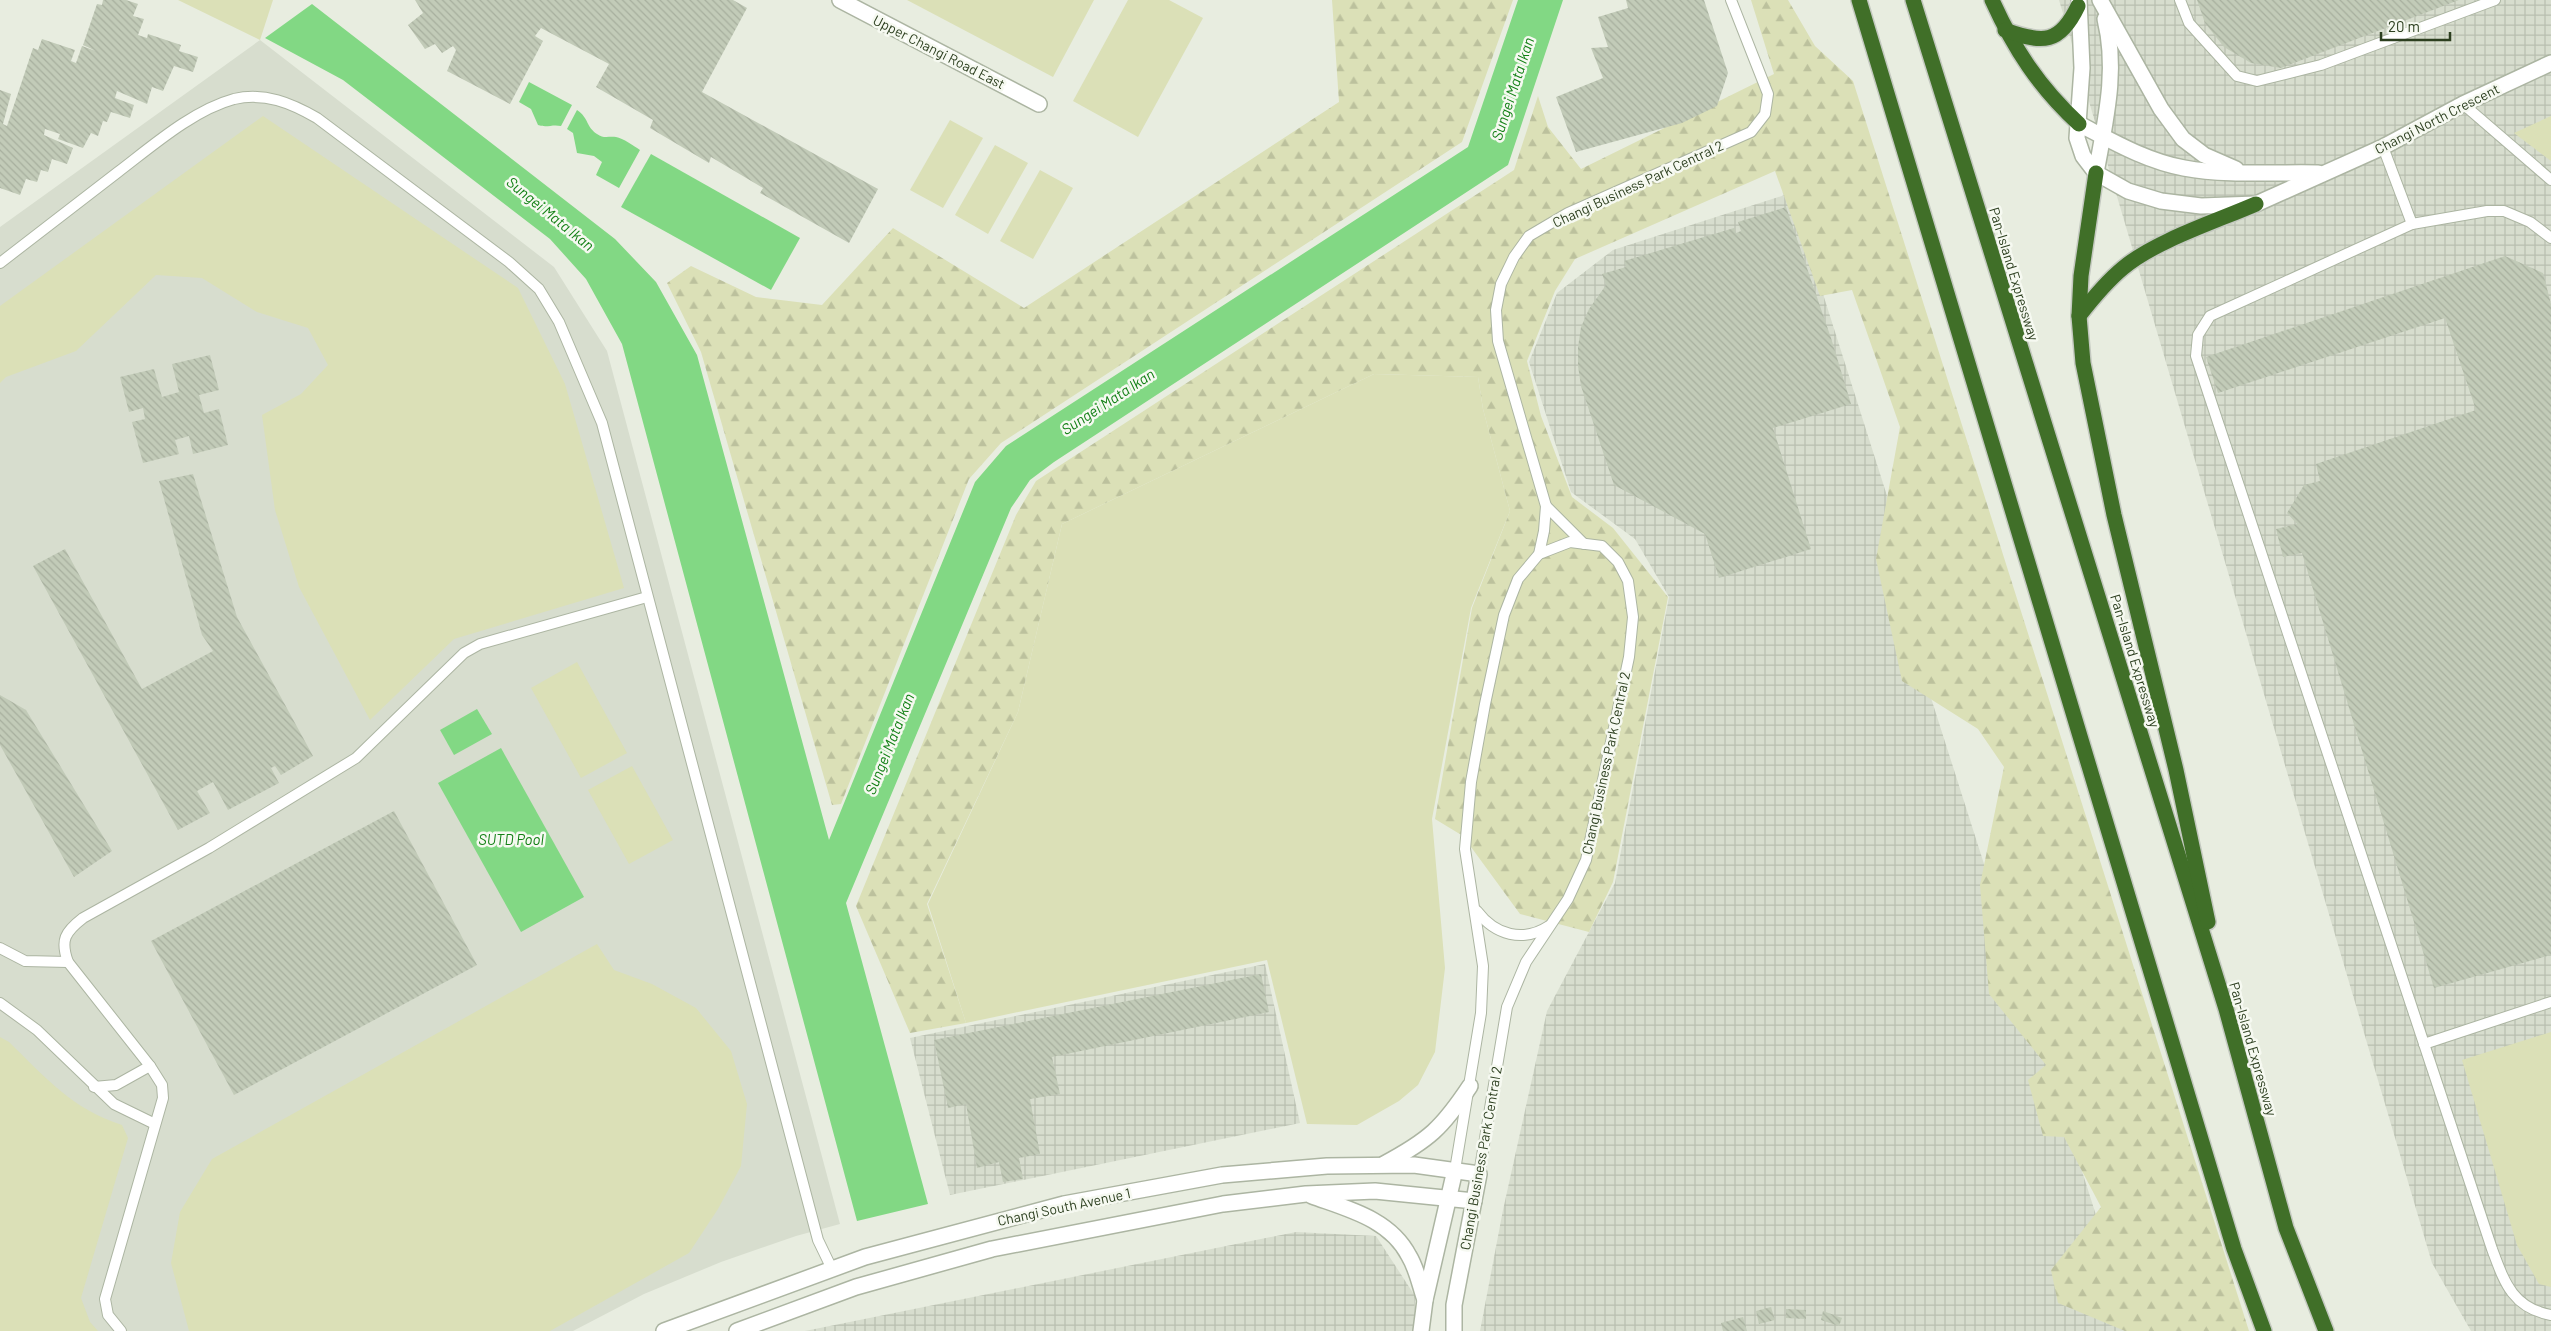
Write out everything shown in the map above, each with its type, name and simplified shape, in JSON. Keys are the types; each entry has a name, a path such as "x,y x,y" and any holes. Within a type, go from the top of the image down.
{"highway":[{"path":"1859,0 2234,1249 2264,1331"},
{"name":"Pan-Island Expressway","path":"1913,0 2226,1009 2286,1228 2326,1331"},
{"path":"1992,0 2005,30 2032,75 2079,124"},
{"path":"2005,30 2024,37 2043,40 2058,34 2069,26 2078,3"},
{"path":"2096,174 2081,276 2080,316 2083,363 2100,447 2176,770 2226,1009"},
{"path":"2080,316 2101,288 2124,266 2150,250 2256,204"}],"street":[{"name":"Upper Changi Road East","path":"840,0 1039,104"},
{"name":"Changi North Crescent","path":"2096,174 2112,67 2109,37 2100,0"},
{"name":"Changi North Crescent","path":"2100,0 2161,109 2183,139 2204,155 2245,172"},
{"name":"Changi North Crescent","path":"2078,3 2082,38 2079,147 2096,174 2128,191 2161,201 2201,206 2256,204 2383,147 2463,104 2551,63"},
{"name":"Changi North Crescent","path":"2079,124 2135,153 2183,168 2218,172 2322,173"},
{"name":"Changi Business Park Central 2","path":"1383,1164 1414,1148 1430,1136 1446,1120 1470,1086"},
{"name":"Changi South Avenue 1","path":"664,1331 874,1255 1064,1204 1222,1175 1327,1166 1383,1164 1479,1174"},
{"name":"Changi Business Park Central 2","path":"1421,1331 1425,1300 1455,1170"},
{"name":"Changi Business Park Central 2","path":"1454,1331 1454,1305 1479,1174"},
{"name":"Changi South Avenue 1","path":"737,1331 856,1287 992,1249 1223,1204 1306,1194 1375,1191 1474,1201"},
{"name":"Changi South Avenue 1","path":"1306,1194 1371,1218 1394,1235 1410,1256 1425,1300"}],"lane":[{"name":"Changi Business Park Central 2","path":"1455,1170 1482,1003 1483,966 1476,909 1465,849 1472,782 1504,614 1518,579 1538,554 1544,531 1546,506 1498,341 1496,310 1501,284 1514,258 1529,236 1568,213 1751,132 1765,114 1768,94 1731,0"},
{"path":"2180,0 2189,23 2237,76 2257,81 2321,65 2495,0"},
{"path":"0,263 146,150 205,109 235,99 262,98 288,102 332,129 509,262 539,289 559,322 602,423 818,1240 832,1269"},
{"path":"2463,104 2551,180"},
{"path":"2383,147 2412,224"},
{"path":"2551,238 2530,222 2516,215 2504,212 2487,211 2412,224 2210,316 2198,335 2196,356 2506,1287 2522,1304 2551,1315"},
{"path":"1546,506 1584,544"},
{"name":"Changi Business Park Central 2","path":"1479,1174 1507,1007 1526,962 1568,899 1586,860 1629,658 1633,617 1628,581 1618,562 1602,546 1570,542 1538,554"},
{"path":"121,1331 108,1315 105,1300 163,1098 162,1085 150,1066 68,962 64,943 69,929 83,918 209,848 356,758 464,653 480,644 647,597"},
{"path":"1476,909 1486,923 1500,931 1516,935 1529,935 1550,926"},
{"path":"0,948 25,961 68,962"},
{"path":"2424,1044 2551,1002"},
{"path":"0,1003 37,1030 94,1087 114,1104 156,1124"},
{"path":"94,1087 116,1085 150,1066"}],"shaded area":[{"path":"2059,0 2551,0 2551,1331 2471,1331 2432,1263"},
{"path":"260,40 554,267 607,351 840,1224 796,1236 721,1262 644,1294 573,1331 0,1331 0,227"},
{"path":"1791,193 1895,521 1895,585 2133,1331 1480,1331 1503,1210 1547,1011 1615,883 1669,597 1635,539 1571,492 1529,362 1557,293 1613,250"},
{"path":"1265,964 1300,1123 950,1195 910,1038"},
{"path":"1296,1232 1376,1236 1415,1296 1414,1331 805,1331"}],"green space":[{"path":"178,0 273,0 260,40"},
{"path":"907,0 1094,0 1053,77"},
{"path":"1128,0 1169,0 1203,18 1138,137 1073,101"},
{"path":"1332,0 1513,0 1462,142 1001,443 969,479 841,804 832,805 701,352 667,283 691,266 756,297 822,305 893,228 1024,308 1339,102"},
{"path":"1751,0 1788,0 1815,46 1853,81 2249,1331 2125,1331 2058,1303 2051,1270 2101,1207 2064,1137 2043,1136 2028,1080 2046,1065 1989,994 1980,885 2004,767 1978,729 1902,681 1876,559 1900,427 1852,290 1820,296 1775,171 1575,259 1555,291 1527,361 1541,416 1572,497 1613,528 1668,597 1613,882 1589,932 1520,914 1463,836 1435,819 1472,608 1510,511 1483,409 1478,377 1374,374 1062,524 1018,712 927,904 966,1023 910,1033 856,906 1016,515 1036,481 1514,170 1538,96 1548,127 1581,169 1774,74"},
{"path":"263,116 518,288 565,384 624,588 454,639 370,720 299,587 275,510 262,415 301,394 328,365 308,328 257,312 202,278 156,275 76,351 6,377 0,383 0,306"},
{"path":"2551,116 2551,161 2514,133"},
{"path":"950,120 983,138 943,208 910,190"},
{"path":"995,145 1028,163 988,234 955,215"},
{"path":"1040,170 1073,188 1033,259 1000,241"},
{"path":"1374,374 1478,377 1483,409 1510,511 1471,608 1432,819 1445,968 1435,1052 1418,1085 1399,1101 1357,1125 1307,1124 1267,960 966,1023 928,904 1018,712 1062,524"},
{"path":"577,662 627,753 581,778 531,688"},
{"path":"632,766 673,840 629,864 588,790"},
{"path":"597,944 614,970 652,984 696,1008 731,1051 747,1104 741,1166 718,1209 689,1253 550,1331 189,1331 171,1263 180,1212 212,1159"},
{"path":"2551,1032 2551,1287 2539,1284 2517,1245 2462,1060"},
{"path":"0,1037 9,1042 48,1080 74,1101 104,1118 122,1125 128,1138 81,1298 90,1322 98,1331 0,1331"}],"water":[{"name":"Sungei Mata Ikan","path":"1518,0 1563,0 1508,165 1054,462 1030,480 1011,508 846,903 928,1204 857,1221 622,344 586,279 550,239 343,80 265,38 312,4 615,239 656,282 697,355 829,840 975,482 1006,446 1468,147"},
{"path":"529,82 572,105 561,126 538,125 531,109 519,102"},
{"path":"577,110 599,136 619,138 640,150 619,188 596,175 602,162 594,156 577,153 573,133 567,129"},
{"path":"651,154 800,238 771,290 621,207"},
{"path":"477,709 492,734 454,755 440,730"},
{"name":"SUTD Pool","path":"501,748 584,897 521,932 438,783"}],"building":[{"path":"103,0 126,0 138,4 133,16 144,19 138,35 147,38 148,34 181,45 179,51 198,57 193,72 174,66 163,91 152,87 147,104 117,91 115,98 134,105 130,118 111,112 107,122 103,121 98,136 91,133 83,148 58,139 60,134 45,129 44,135 73,148 67,164 52,159 48,172 41,170 37,182 26,179 20,195 0,188 0,90 11,94 3,124 7,126 33,48 38,50 42,39 75,50 71,61 76,63 82,46 96,51 83,45 97,4 102,5"},
{"path":"415,0 733,0 747,8 702,92 878,189 849,243 760,193 763,188 711,157 709,163 650,128 653,120 596,87 609,64 541,28 535,36 543,41 510,104 447,71 456,50 453,46 442,53 435,44 425,49 408,25 423,13"},
{"path":"1626,0 1704,0 1728,73 1717,106 1682,123 1576,152 1556,97 1603,78 1591,48 1608,47 1598,17 1628,8"},
{"path":"2197,0 2459,0 2281,68 2251,63 2224,47 2205,23"},
{"path":"1786,207 1831,338 1851,404 1773,428 1811,549 1719,578 1705,534 1614,485 1581,386 1578,347 1581,327 1589,309 1606,285 1602,274 1626,267 1624,261 1734,228 1736,233 1741,231 1738,222"},
{"path":"2505,256 2543,273 2551,304 2551,955 2434,988 2302,553 2283,557 2276,529 2297,524 2287,513 2304,485 2320,481 2316,464 2476,410 2445,318 2218,393 2206,357"},
{"path":"210,355 219,390 199,395 204,413 219,409 228,445 193,454 189,436 175,440 179,454 143,463 132,422 145,419 143,408 129,412 120,377 154,369 162,397 179,392 172,364"},
{"path":"193,474 237,617 313,756 281,775 275,766 271,768 279,783 228,810 213,782 197,791 210,813 178,830 33,566 65,549 142,689 213,651 202,635 159,481"},
{"path":"0,695 26,710 112,851 74,877 0,745"},
{"path":"394,811 477,965 234,1095 151,941"},
{"path":"1261,974 1269,1012 1052,1057 1060,1094 1030,1099 1040,1154 1019,1158 1023,1179 1003,1182 999,1162 977,1168 966,1104 948,1108 934,1040"},
{"path":"1771,1307 1775,1320 1759,1324 1756,1311"},
{"path":"1786,1309 1806,1310 1806,1319 1786,1318"},
{"path":"1823,1311 1842,1318 1839,1326 1821,1320"},
{"path":"1743,1317 1747,1331 1723,1331 1721,1323"}]}
